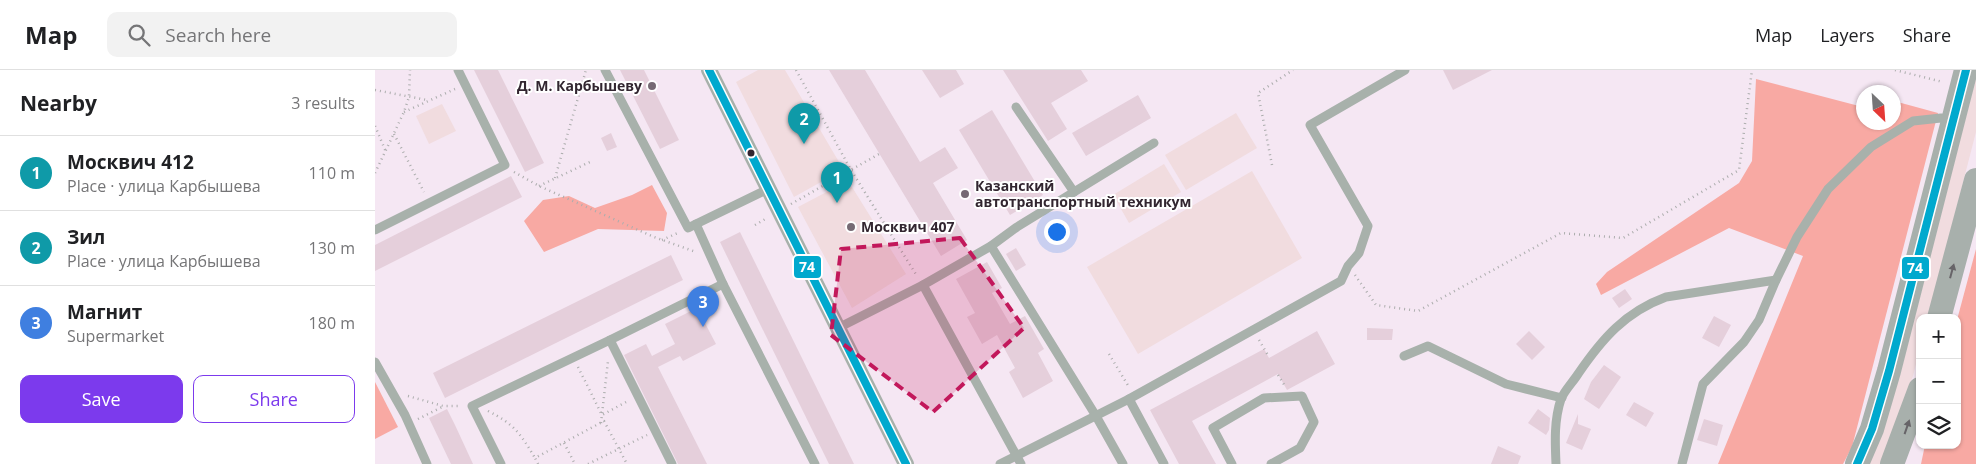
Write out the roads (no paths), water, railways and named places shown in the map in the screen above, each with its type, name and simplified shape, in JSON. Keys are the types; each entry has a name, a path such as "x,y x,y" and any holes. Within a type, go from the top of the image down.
{"main road":[{"path":"1857,464 1872,429 1889,371 1966,70"},
{"path":"1940,314 1976,180"},
{"path":"1892,464 1916,400"}],"street":[{"path":"709,70 906,464"}],"lane":[{"path":"375,230 505,165 458,70"},
{"path":"605,70 711,258 815,464"},
{"path":"999,464 1019,460 1341,281 1348,266 1359,253 1368,226 1310,125 1405,70"},
{"path":"1016,106 1074,192"},
{"path":"1682,464 1703,384 1744,342 1759,320 1797,238 1828,189 1871,147 1913,121 1941,118 1953,120"},
{"path":"838,328 923,286 991,246 1017,227 1155,143"},
{"path":"692,226 767,189"},
{"path":"991,246 1096,416 1123,464"},
{"path":"1556,464 1554,433 1561,398 1599,344 1626,319 1655,301 1666,297 1776,280"},
{"path":"501,464 472,406 723,284"},
{"path":"923,286 1019,460"},
{"path":"610,340 671,464"},
{"path":"1404,356 1428,346 1506,384 1561,398"},
{"path":"375,362 409,424 427,464"},
{"path":"1232,464 1213,428 1265,398 1302,396 1315,422 1300,448 1271,464"},
{"path":"1132,397 1164,464"}],"place":[{"name":"Д. М. Карбышеву","path":"652,86"},
{"name":"Зил","path":"804,144"},
{"name":"Казанский автотранспортный техникум","path":"965,194"},
{"name":"Москвич 412","path":"837,203"},
{"name":"Москвич 407","path":"851,227"},
{"name":"Магнит","path":"703,327"}]}
